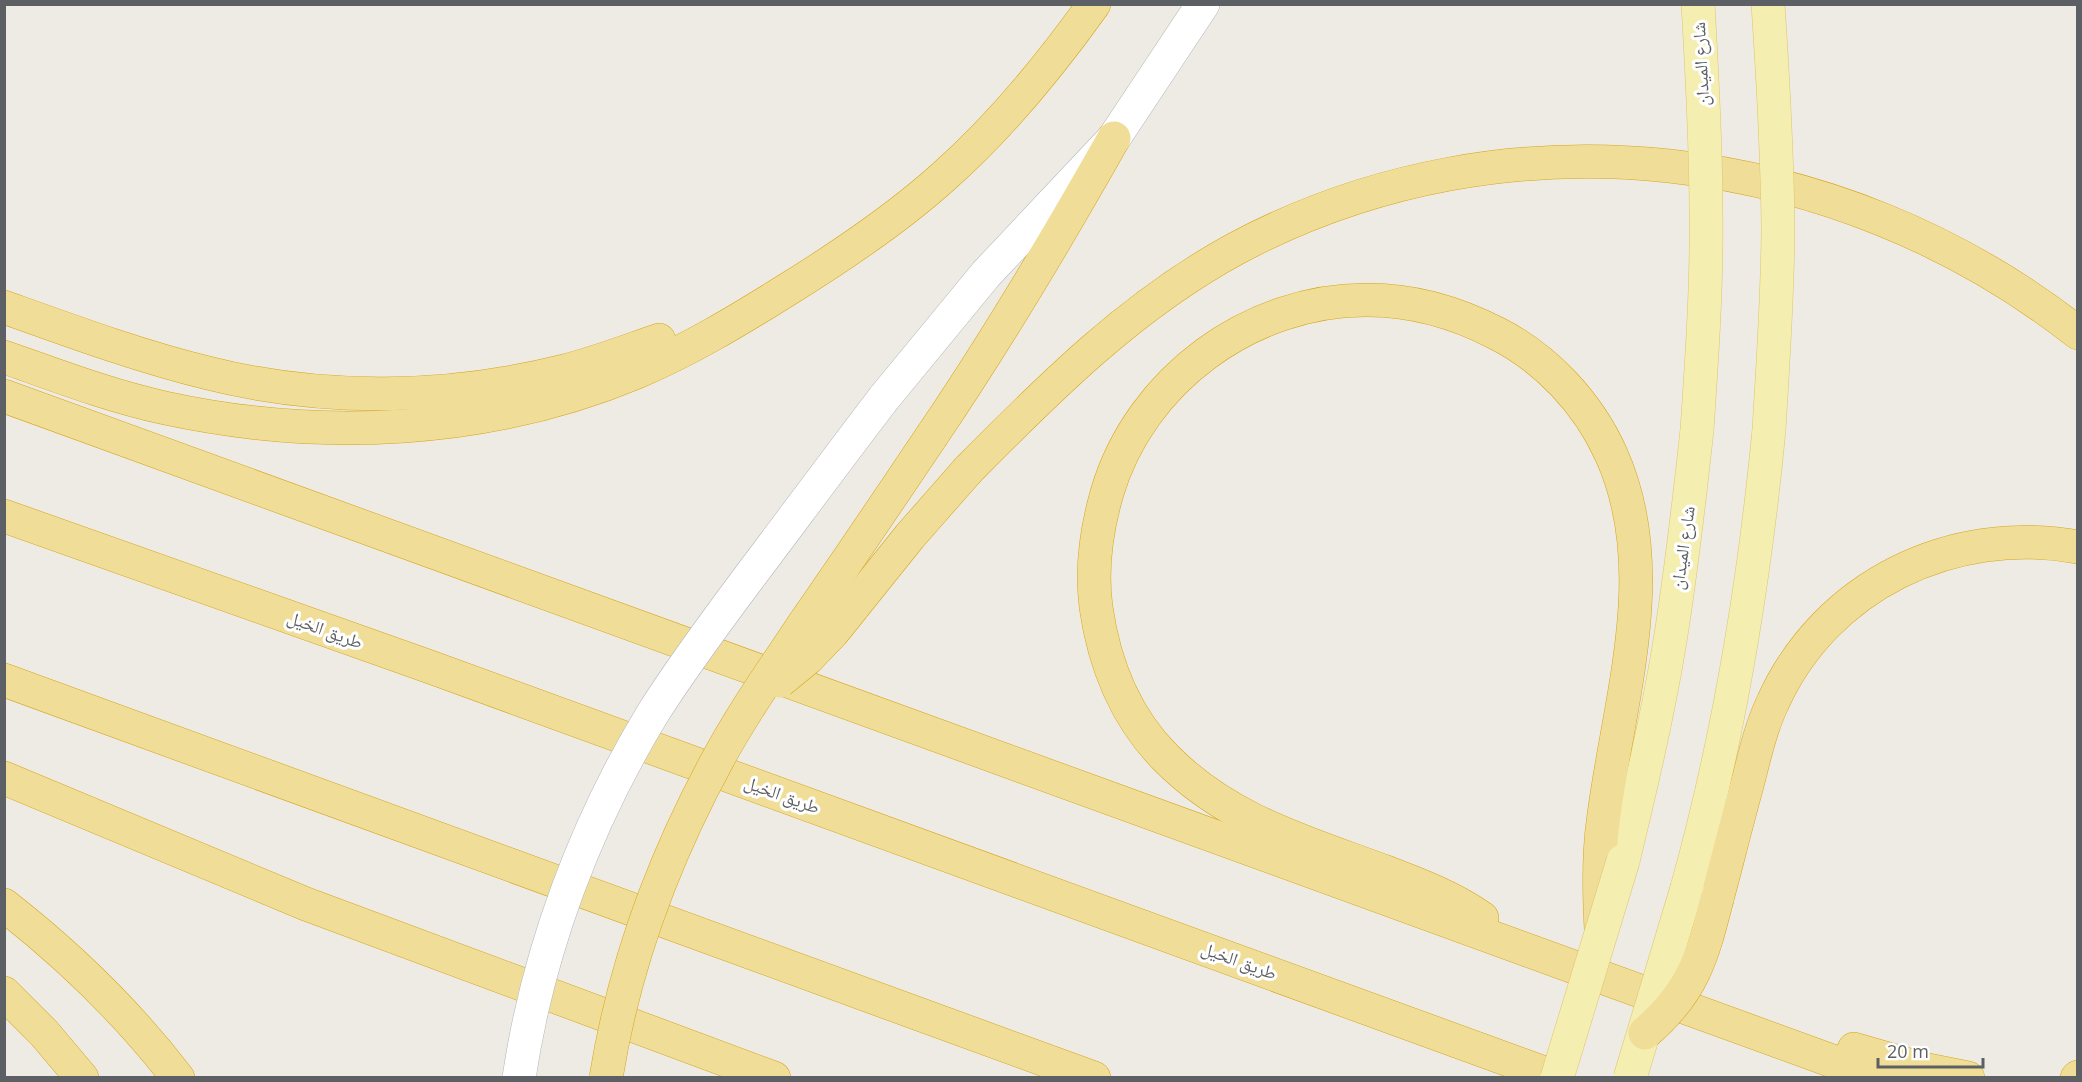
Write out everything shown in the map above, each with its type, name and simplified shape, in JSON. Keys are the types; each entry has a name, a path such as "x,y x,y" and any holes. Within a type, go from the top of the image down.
{"highway":[{"path":"4,357 99,391 166,408 234,420 302,427 362,428 421,425 480,418 539,405 588,390 637,372 685,350 833,262 889,222 942,178 1019,101 1054,59 1094,4"},
{"path":"606,1077 623,995 641,933 663,873 718,757 751,702 981,362 1028,288 1114,138"},
{"path":"751,702 808,658 833,632 910,536 968,470 1029,408 1132,316 1183,280 1237,248 1351,199 1411,182 1530,162 1589,160 1648,163 1707,170 1765,181 1882,219 1942,247 1999,279 2078,333"},
{"path":"4,307 209,374 267,385 327,392 386,394 482,387 564,371 774,298"},
{"path":"1513,944 1492,924 1441,893 1254,821 1222,804 1192,782 1166,758 1141,730 1123,698 1108,663 1099,627 1094,590 1095,553 1100,516 1111,480 1126,446 1145,414 1196,360 1227,339 1252,326 1295,310 1368,300 1406,303 1442,310 1477,323 1510,340 1541,362 1568,388 1591,418 1610,451 1624,486 1633,522 1637,560 1630,662 1607,795 1611,858"},
{"path":"4,396 1880,1077"},
{"name":"طريق الخيل","path":"4,516 433,668 1558,1077"},
{"path":"1645,1033 1678,1001 1700,961 1759,737 1773,702 1792,668 1809,645 1842,609 1873,586 1898,572 1942,553 1979,545 2017,541 2078,547"},
{"path":"4,680 1094,1077"},
{"path":"4,778 306,904 774,1077"},
{"path":"4,905 64,956 111,1001 178,1077"},
{"path":"4,993 82,1077"},
{"path":"1721,1020 1764,1024 1807,1033 1864,1053 1923,1069 1968,1077"}],"main road":[{"path":"519,1077 538,985 560,914 586,845 617,778 653,714 694,652 884,398 987,274 1114,138 1203,4"},
{"name":"شارع الميدان","path":"1558,1077 1602,933 1611,858 1649,755 1669,648 1685,539 1697,430 1704,321 1706,211 1704,102 1698,4"},
{"path":"1630,1077 1645,1033 1702,834 1725,734 1744,633 1759,532 1775,341 1778,225 1775,110 1768,4"}]}
